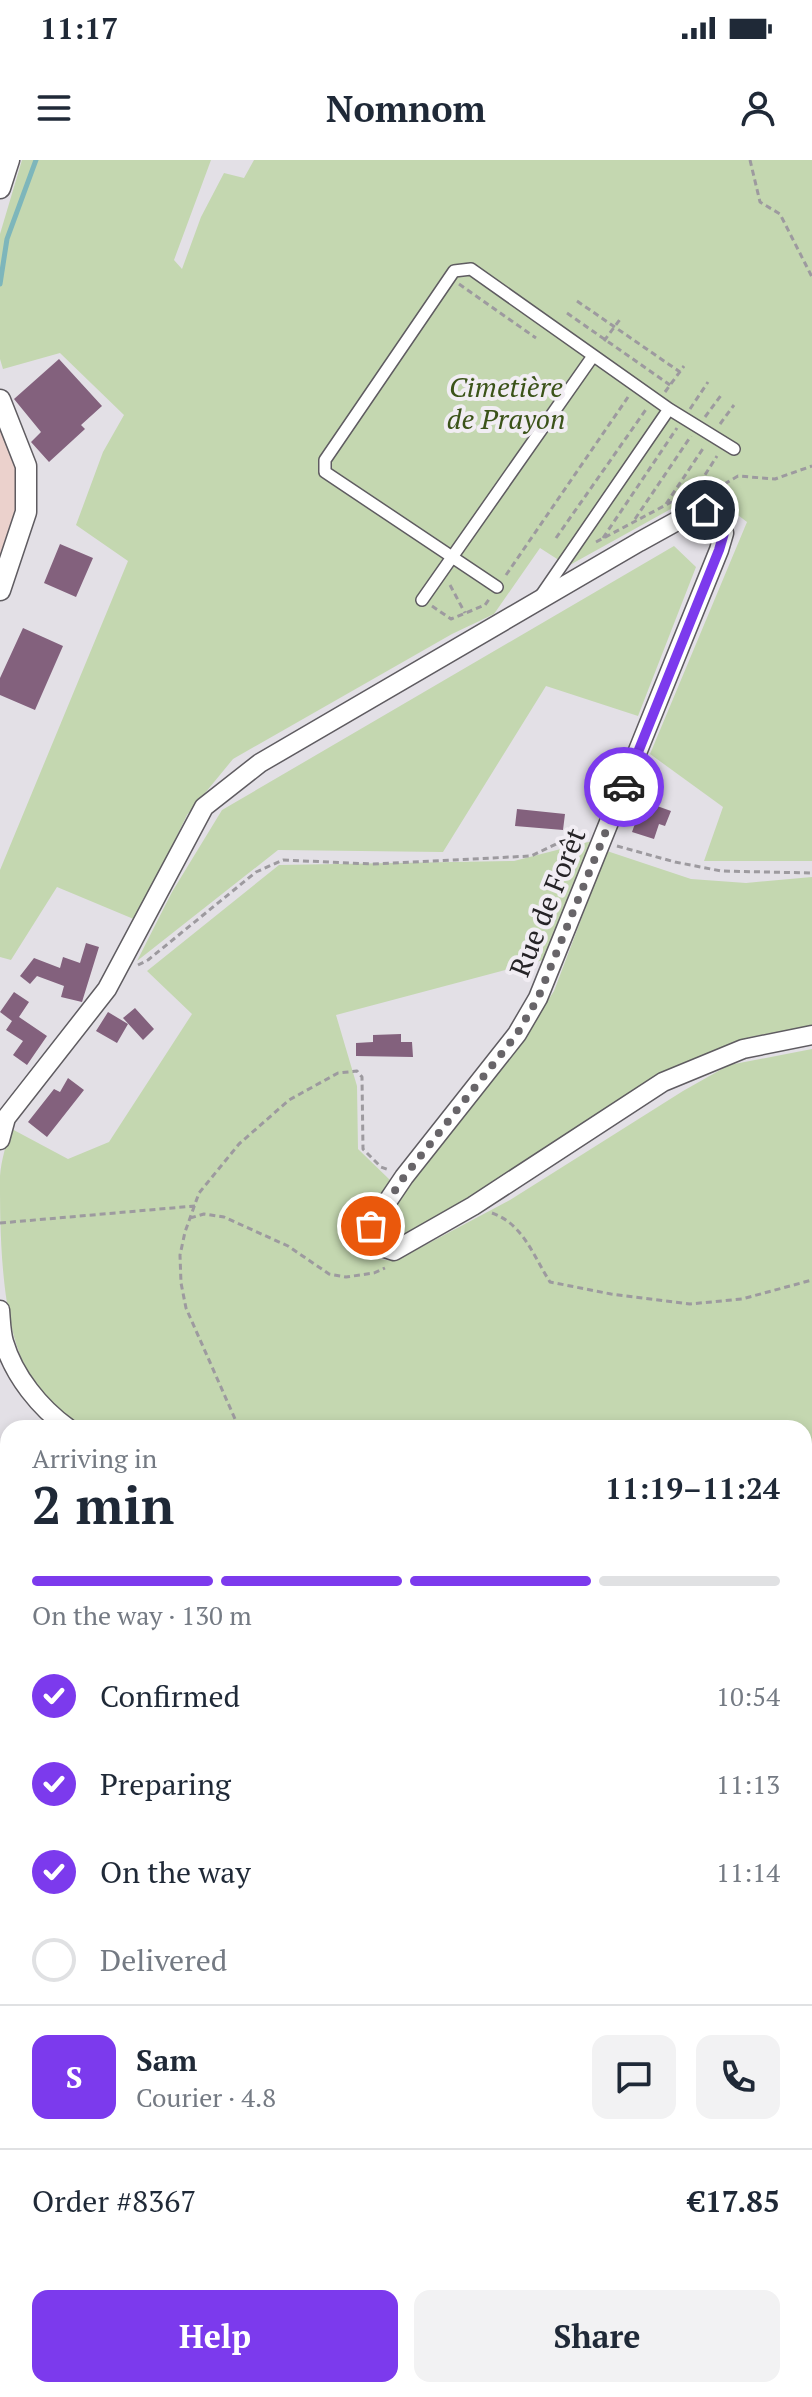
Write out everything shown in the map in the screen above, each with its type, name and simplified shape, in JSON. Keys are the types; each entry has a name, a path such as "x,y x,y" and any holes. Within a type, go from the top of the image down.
{"main road":[{"path":"0,188 9,160"},
{"path":"0,400 26,466 26,512 0,590"}],"street":[{"path":"497,587 325,472 325,460 454,271 471,269 669,409 729,446"},
{"path":"422,600 593,356"},
{"path":"537,601 669,409"},
{"path":"0,1140 6,1118 107,989 204,807 260,763 677,521 705,510"},
{"name":"Rue de Forêt","path":"705,510 720,517 724,533 719,550 538,998 517,1034 404,1177 371,1226 376,1245 394,1251 473,1206 663,1082 743,1049 812,1035"},
{"path":"0,1310 4,1343 25,1385 56,1420"}],"path":[{"path":"750,160 760,202 780,214 812,277"},
{"path":"449,278 536,338"},
{"path":"577,301 680,372"},
{"path":"567,313 670,385"},
{"path":"593,356 621,318"},
{"path":"556,538 684,366"},
{"path":"602,539 708,382"},
{"path":"422,600 451,619 485,605 636,386"},
{"path":"633,522 722,394"},
{"path":"665,505 734,405"},
{"path":"568,557 696,489 729,446"},
{"path":"705,510 704,496 738,476 775,479 812,466"},
{"path":"442,570 465,613"},
{"path":"113,977 148,960 256,872 283,860 372,864 531,856 569,838 604,837 675,862 721,871 812,873"},
{"path":"235,1420 186,1308 181,1283 180,1255 199,1193 239,1144 289,1100 338,1073 357,1071 362,1077 363,1149 381,1167 404,1177"},
{"path":"0,1223 195,1206"},
{"path":"473,1206 507,1218 522,1233 550,1282 690,1304 742,1299 812,1280"},
{"path":"190,1218 204,1214 224,1217 288,1246 329,1274 346,1277 374,1273 388,1266"}],"shaded area":[{"path":"0,423 20,471 19,520 0,569"}],"green space":[{"name":"Cimetière de Prayon","path":"22,160 211,160 174,260 182,269 201,217 224,173 244,178 254,160 812,160 812,861 704,861 723,807 650,754 747,522 705,490 568,566 540,548 494,614 452,634 233,759 187,815 136,920 57,887 11,960 0,957 0,870 128,561 76,525 103,452 124,415 60,353 3,369 0,359 0,234"},
{"path":"674,546 696,567 638,716 546,686 443,852 278,850 137,961 172,892 222,810"},
{"path":"592,841 547,959 336,1015 357,1086 358,1149 391,1181 366,1215 360,1234 362,1243 378,1258 397,1260 510,1200 729,1065 812,1049 812,1420 74,1420 34,1381 14,1337 8,1311 0,1176 10,1128 68,1159 109,1142 192,1014 147,971 279,865 514,861"},
{"path":"607,851 691,879 746,883 812,877 812,1026 750,1037 668,1073 406,1241 393,1237 388,1221 401,1194 518,1046 554,991"}],"building":[{"path":"59,359 102,406 81,425 85,429 49,462 31,442 41,432 14,399"},
{"path":"60,544 93,558 76,597 44,583"},
{"path":"23,628 63,646 35,710 0,695 0,678"},
{"path":"643,801 671,811 665,826 659,824 654,839 632,832"},
{"path":"517,809 565,814 563,830 515,826"},
{"path":"86,943 99,947 82,1002 61,997 64,986 37,976 30,984 20,976 34,958 60,968 63,957 80,963"},
{"path":"14,992 29,1002 19,1017 47,1036 27,1065 13,1055 23,1041 6,1030 12,1021 0,1012"},
{"path":"135,1008 154,1029 143,1040 123,1018"},
{"path":"108,1012 128,1024 117,1043 96,1031"},
{"path":"401,1034 401,1042 412,1042 413,1057 356,1056 356,1043 373,1042 373,1035"},
{"path":"68,1078 84,1090 47,1137 28,1122 54,1089 60,1092"}],"waterway":[{"path":"0,284 7,239 36,160"}],"way so far":[{"path":"371,1226 404,1177 517,1034 538,998 624,787"}],"route":[{"path":"624,787 724,533 720,517 705,510"}]}
